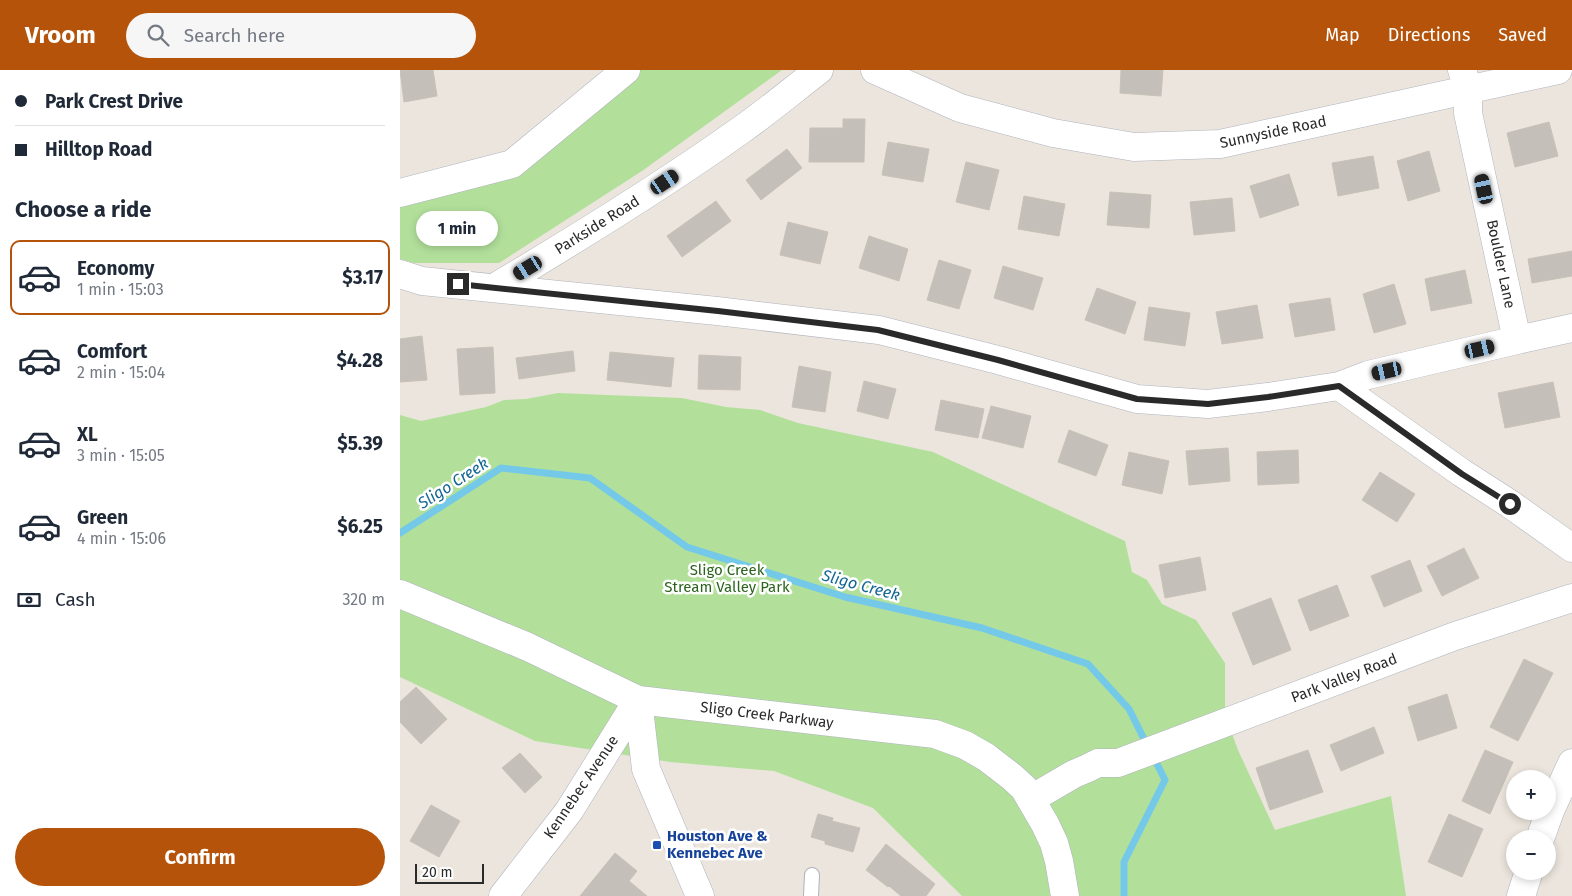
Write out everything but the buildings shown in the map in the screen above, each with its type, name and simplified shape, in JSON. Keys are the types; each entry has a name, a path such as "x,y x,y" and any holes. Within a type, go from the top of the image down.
{"street":[{"path":"400,193 512,164 626,70"},
{"name":"Parkside Road","path":"494,288 665,182 742,129 820,70"},
{"name":"Sunnyside Road","path":"875,70 960,108 1053,133 1134,147 1220,144 1465,80 1558,70"},
{"name":"Boulder Lane","path":"1465,80 1468,114 1517,340"},
{"path":"400,274 422,281 718,311 878,330 998,360 1137,399 1208,404 1339,386 1368,375 1572,328"},
{"path":"1339,386 1462,474 1510,504 1572,548"},
{"name":"Sligo Creek Parkway","path":"400,594 528,647 638,700 934,734 965,745 986,757 1024,788 1054,842 1065,896"},
{"name":"Park Valley Road","path":"1034,804 1074,774 1098,763 1125,761 1455,636 1572,598"},
{"path":"638,700 646,769 700,896"},
{"name":"Kennebec Avenue","path":"503,896 569,811 638,700"},
{"path":"1543,830 1572,763"},
{"path":"1521,896 1526,880"}],"lane":[{"path":"811,896 812,875"}],"green space":[{"path":"631,70 782,70 642,171 499,263 414,263 400,259 400,192 501,170"},
{"name":"Sligo Creek Stream Valley Park","path":"558,393 682,398 726,407 760,410 798,423 933,452 1125,541 1132,572 1147,580 1162,604 1196,620 1225,663 1225,715 1238,750 1275,830 1391,796 1406,896 962,896 873,808 774,771 670,762 535,741 400,677 400,415 421,421 486,407 504,400 526,399"}],"waterway":[{"name":"Sligo Creek","path":"400,533 501,468 590,478 687,547 845,597 982,628 1088,664 1129,709 1148,747"},
{"name":"Sligo Creek","path":"1124,896 1124,862 1165,780 1153,756"}],"place":[{"name":"Houston Ave & Kennebec Ave","path":"657,845"}],"route":[{"path":"458,284 878,330 998,360 1137,399 1208,404 1339,386 1462,474 1510,504"}]}
